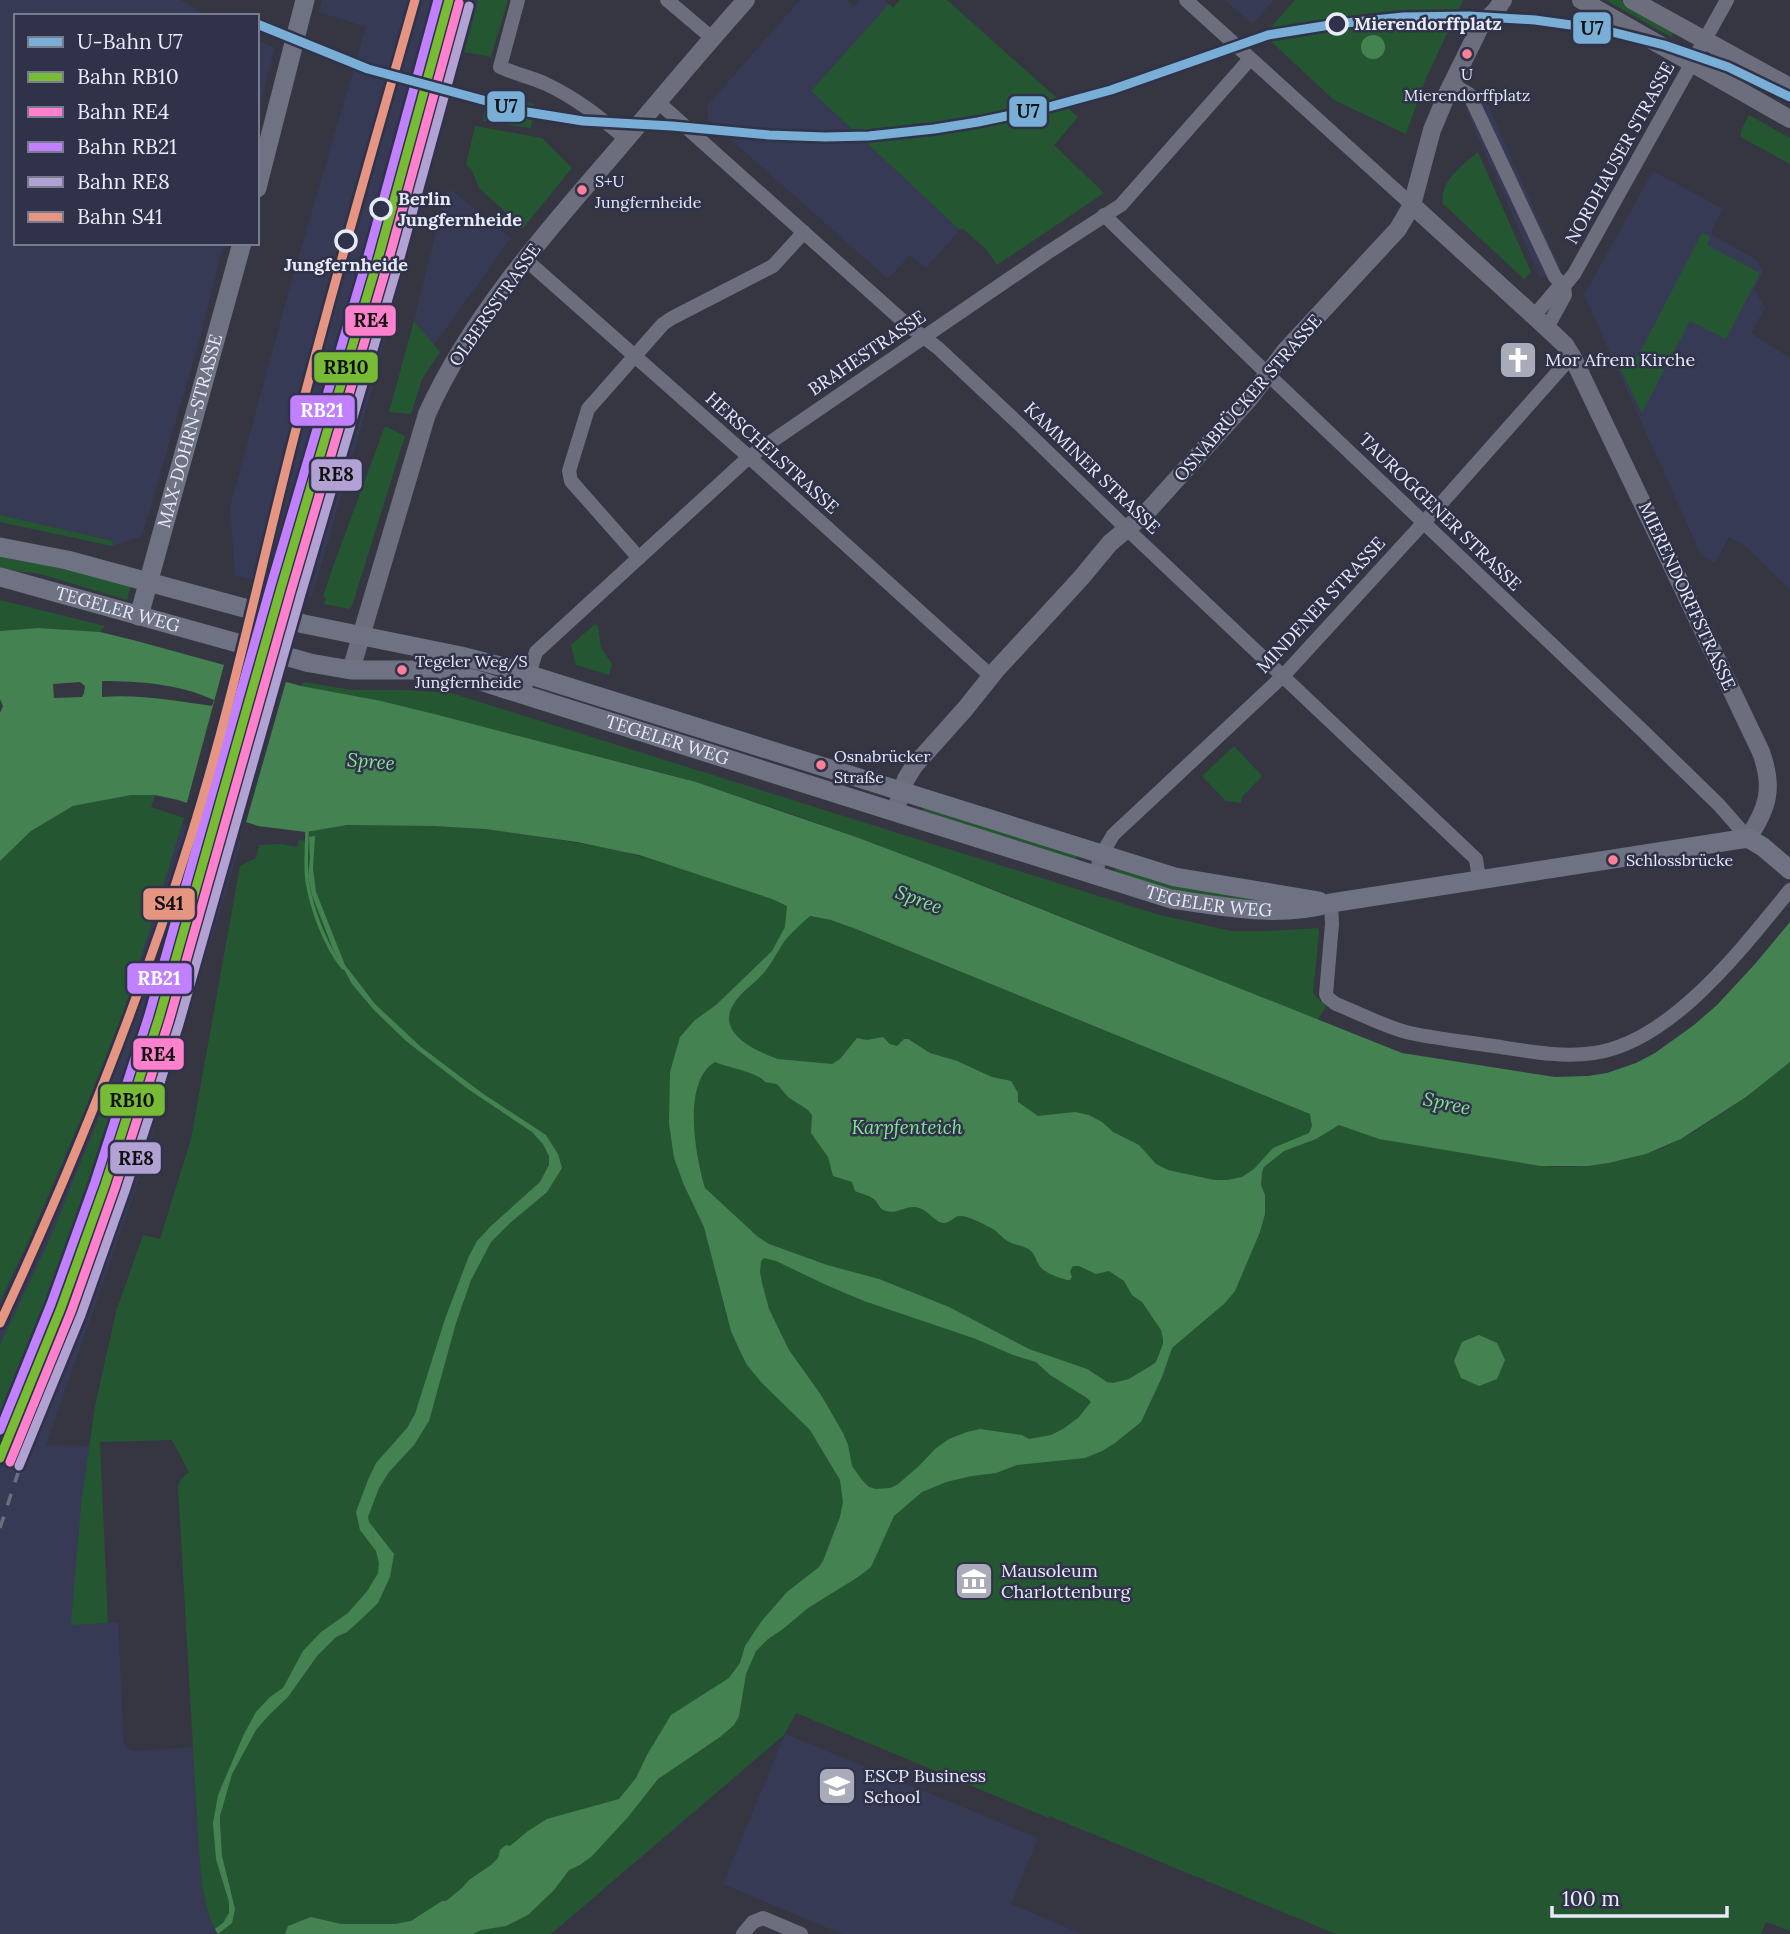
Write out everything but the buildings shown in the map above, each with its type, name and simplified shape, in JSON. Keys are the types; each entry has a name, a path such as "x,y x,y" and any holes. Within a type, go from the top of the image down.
{"main road":[{"path":"259,180 305,0"},
{"name":"MAX-DOHRN-STRASSE","path":"139,616 241,245"},
{"name":"TEGELER WEG","path":"0,547 67,560 304,624 461,656 529,674 1175,877 1331,903"},
{"name":"TEGELER WEG","path":"0,577 310,663 351,670 421,669 449,672 1171,899 1231,908 1279,912 1313,908 1479,878 1748,838"},
{"path":"1748,838 1790,870"}],"street":[{"path":"518,0 500,67 542,82 570,97 595,113 626,139"},
{"path":"667,0 712,38"},
{"name":"OLBERSSTRASSE","path":"351,670 427,414 458,354 525,260 746,0"},
{"path":"1186,0 1541,322 1565,345 1572,356"},
{"path":"1412,205 1432,130 1480,27 1485,0"},
{"path":"1480,27 1503,0"},
{"path":"1581,0 1790,119"},
{"path":"1632,0 1790,87"},
{"name":"NORDHAUSER STRASSE","path":"1541,322 1556,290 1564,286 1574,274 1727,0"},
{"name":"BRAHESTRASSE","path":"523,695 536,652 749,457 1121,205 1250,59"},
{"path":"1452,84 1469,94 1555,277 1564,286"},
{"name":"KAMMINER STRASSE","path":"658,102 1021,426 1476,859 1479,878"},
{"name":"OSNABRÜCKER STRASSE","path":"895,811 906,779 914,766 1110,543 1141,519 1249,399 1286,350 1395,233 1412,205"},
{"name":"TAUROGGENER STRASSE","path":"1104,215 1702,789 1748,838"},
{"path":"639,558 571,481 569,471 588,409 663,324 774,266 804,232"},
{"name":"HERSCHELSTRASSE","path":"525,260 749,457 991,676"},
{"name":"MINDENER STRASSE","path":"1095,874 1113,835 1284,676 1572,356"},
{"name":"MIERENDORFFSTRASSE","path":"1572,356 1765,763 1768,791 1761,819 1748,838"},
{"path":"1331,903 1332,924 1326,994 1336,1004 1409,1033 1543,1054 1570,1055 1616,1048 1634,1040 1678,1011 1722,970 1790,890"},
{"path":"743,1934 749,1925 763,1918 801,1934"}],"shaded area":[{"path":"0,0 180,0 204,14 14,14 14,245 223,245 198,345 142,536 112,546 113,541 0,515"},
{"path":"322,0 478,0 369,400 312,597 235,575 230,507 291,283 366,27 319,12"},
{"path":"478,0 508,0 491,57 464,52"},
{"path":"800,0 846,0 854,7 860,0 884,0 889,4 811,91 960,230 926,268 910,255 888,279 708,119 707,106"},
{"path":"900,0 947,0 1078,117 1054,145 1104,193 997,265 986,249 962,228 960,230 811,91 889,4 893,8"},
{"path":"1225,0 1274,0 1252,24"},
{"path":"1295,0 1463,0 1426,78 1406,134 1334,100 1264,35"},
{"path":"1606,0 1621,0 1675,30 1671,37"},
{"path":"259,41 275,48 259,109"},
{"path":"1484,96 1560,267 1541,279 1466,110"},
{"path":"486,97 534,104 531,128 483,121"},
{"path":"1749,115 1790,138 1790,164 1741,137"},
{"path":"475,126 542,138 572,168 523,228 479,188 471,169 466,165"},
{"path":"1478,152 1531,272 1524,279 1443,204 1448,181"},
{"path":"1653,171 1723,209 1711,231 1714,236 1755,259 1763,272 1754,289 1765,308 1751,333 1790,358 1790,590 1744,545 1729,537 1715,563 1701,555 1584,295"},
{"path":"450,189 511,238 434,345 414,321 446,192"},
{"path":"1702,233 1710,237 1707,245 1760,273 1726,339 1690,321 1666,366 1640,352"},
{"path":"414,321 440,352 422,379 411,414 389,412"},
{"path":"1637,355 1664,370 1642,413 1619,366"},
{"path":"385,426 405,436 352,606 349,609 324,604 326,598 323,597 331,572"},
{"path":"0,515 113,541 112,546 0,522"},
{"path":"0,554 131,585 127,600 40,574 0,569"},
{"path":"0,600 105,626 100,632 38,628 0,631"},
{"path":"595,624 598,626 601,648 612,664 609,675 576,665 571,645"},
{"path":"304,682 352,690 451,693 1156,914 1231,931 1318,928 1313,993 1326,1007 1317,1020 933,866 698,783 435,715 301,686"},
{"path":"1234,746 1262,776 1242,797 1241,803 1226,801 1202,776"},
{"path":"131,795 155,795 151,807 184,818 125,1008 82,1117 0,1301 0,861 31,831 73,806"},
{"path":"925,803 1078,852 1075,862 922,812"},
{"path":"181,823 241,842 136,1188 46,1445 90,1446 81,1505 72,1625 118,1622 124,1745 135,1751 193,1747 202,1888 208,1912 218,1934 0,1934 0,1301 82,1117"},
{"path":"333,826 485,829 536,836 619,850 696,873 772,899 809,916 856,929 1310,1114 1379,1139 1553,1167 1609,1163 1663,1148 1692,1133 1746,1097 1790,1062 1790,1931 1766,1922 1761,1934 1336,1934 796,1713 784,1735 551,1934 218,1934 205,1898 198,1834 178,1486 189,1472 172,1440 100,1442 108,1623 71,1625 81,1505 95,1406 116,1312 143,1235 160,1239 191,1139 240,866 256,858 259,845 281,844 297,847 299,840 306,841 306,832"},
{"path":"1117,864 1303,906 1185,895 1114,874"},
{"path":"106,1101 117,1102 99,1159 0,1419 0,1345 48,1243"},
{"name":"ESCP Business School","path":"785,1734 1038,1838 1011,1904 1082,1934 842,1934 723,1884"}],"water":[{"path":"1373,35 1382,38 1385,47 1382,56 1373,59 1364,56 1361,47 1364,38"},
{"path":"38,628 100,632 301,686 381,701 696,782 933,866 1402,1053 1555,1077 1607,1073 1655,1053 1694,1025 1717,1005 1790,922 1790,1062 1746,1097 1681,1139 1646,1154 1609,1163 1541,1166 1379,1139 1339,1125 1316,1139 1284,1151 1264,1167 1262,1172 1265,1214 1235,1291 1225,1303 1172,1348 1141,1422 1115,1443 1085,1458 1017,1465 996,1473 946,1482 922,1492 894,1516 871,1567 808,1608 756,1651 746,1674 739,1716 734,1725 658,1779 592,1856 569,1870 554,1890 528,1915 506,1926 473,1934 285,1934 288,1926 311,1917 341,1924 395,1924 411,1921 446,1901 491,1865 506,1845 510,1846 547,1819 619,1799 636,1778 671,1715 729,1678 740,1663 745,1646 761,1622 787,1592 823,1561 840,1517 843,1502 840,1480 810,1430 762,1383 747,1365 739,1349 731,1331 704,1227 674,1158 669,1123 670,1072 680,1037 695,1020 716,1005 772,951 785,927 787,906 639,855 577,842 485,829 433,826 347,825 306,832 258,826 155,795 131,795 73,806 31,831 0,861 0,713 3,706 0,699 0,631","holes":["102,681 116,681 173,687 214,700 212,706 144,697 102,697","80,682 85,686 84,693 82,697 54,698 53,684","810,916 831,920 1310,1114 1312,1126 1309,1133 1273,1148 1254,1169 1242,1177 1214,1180 1168,1170 1156,1164 1139,1145 1113,1132 1089,1115 1075,1112 1038,1116 1018,1102 1018,1093 1011,1081 992,1077 957,1061 930,1053 908,1039 904,1039 897,1046 890,1044 883,1037 867,1040 857,1038 840,1059 832,1064 778,1059 750,1046 734,1033 729,1015 736,1000 762,975 787,938","715,1062 750,1073 765,1082 777,1084 788,1097 812,1115 811,1133 828,1157 833,1176 852,1182 855,1191 873,1198 884,1210 891,1212 917,1207 941,1223 959,1216 979,1221 1009,1242 1028,1249 1045,1271 1067,1280 1072,1277 1070,1271 1073,1266 1096,1274 1109,1271 1124,1281 1161,1330 1163,1344 1156,1362 1129,1379 1107,1382 1087,1369 1029,1349 949,1307 879,1279 827,1265 769,1244 705,1188 695,1140 698,1086 704,1072","764,1258 776,1261 864,1301 1036,1362 1050,1375 1091,1402 1078,1418 1051,1435 1029,1439 1022,1435 980,1429 967,1432 949,1439 935,1449 897,1485 890,1488 869,1487 852,1466 843,1433 821,1395 789,1350 769,1309 760,1272"]},
{"path":"315,836 313,869 316,892 345,965 375,1004 421,1047 482,1093 546,1135 558,1154 562,1168 547,1192 491,1242 471,1280 456,1323 429,1421 414,1445 389,1472 379,1488 368,1517 369,1522 394,1554 390,1577 378,1603 317,1656 288,1697 256,1730 232,1774 220,1824 222,1856 235,1909 232,1923 218,1934 215,1929 229,1913 229,1902 216,1859 213,1823 218,1795 244,1734 256,1712 283,1688 303,1651 321,1632 348,1613 368,1590 378,1573 376,1551 360,1530 356,1512 368,1480 376,1463 407,1428 415,1414 445,1319 477,1241 540,1182 549,1165 549,1156 543,1144 532,1132 468,1089 406,1041 352,984 333,949 312,895 308,876 309,837"},
{"path":"1479,1335 1497,1343 1505,1360 1497,1379 1479,1386 1461,1378 1454,1361 1462,1342"}],"pier":[{"path":"225,661 287,678 245,826 186,806"}],"waterway":[{"path":"307,829 306,874 309,891 325,938 343,968"}],"railway":[{"path":"0,1528 36,1418 150,1111 178,1021 467,0"}],"metro line":[{"name":"U7","path":"259,25 368,69 527,112 583,121 769,135 869,136 978,122 1111,90 1268,35 1403,17 1469,16 1535,20 1600,29 1664,45 1728,67 1790,97"}],"rail line":[{"name":"S41","path":"0,1323 104,1082 150,960 191,836 233,687 323,328 415,0"},
{"name":"RB21","path":"0,1430 51,1304 95,1182 149,1015 368,256 438,0"},
{"name":"RB10","path":"0,1458 61,1308 105,1185 159,1018 378,259 449,0"},
{"name":"RE4","path":"10,1462 71,1312 115,1188 169,1021 388,262 459,3"},
{"name":"RE8","path":"19,1466 81,1315 125,1191 179,1024 398,265 469,6"}],"place":[{"name":"Mierendorffplatz","path":"1337,24"},
{"name":"U Mierendorffplatz","path":"1467,54"},
{"name":"S+U Jungfernheide","path":"582,190"},
{"name":"Berlin Jungfernheide","path":"381,209"},
{"name":"Jungfernheide","path":"346,241"},
{"name":"Mor Afrem Kirche","path":"1518,360"},
{"name":"Tegeler Weg/S Jungfernheide","path":"402,670"},
{"name":"Osnabrücker Straße","path":"821,765"},
{"name":"Schlossbrücke","path":"1613,860"},
{"name":"Mausoleum Charlottenburg","path":"974,1581"},
{"name":"ESCP Business School","path":"837,1786"}],"water label":[{"name":"Spree","path":"371,761"},
{"name":"Spree","path":"919,899"},
{"name":"Spree","path":"1447,1103"},
{"name":"Karpfenteich","path":"907,1127"}]}
